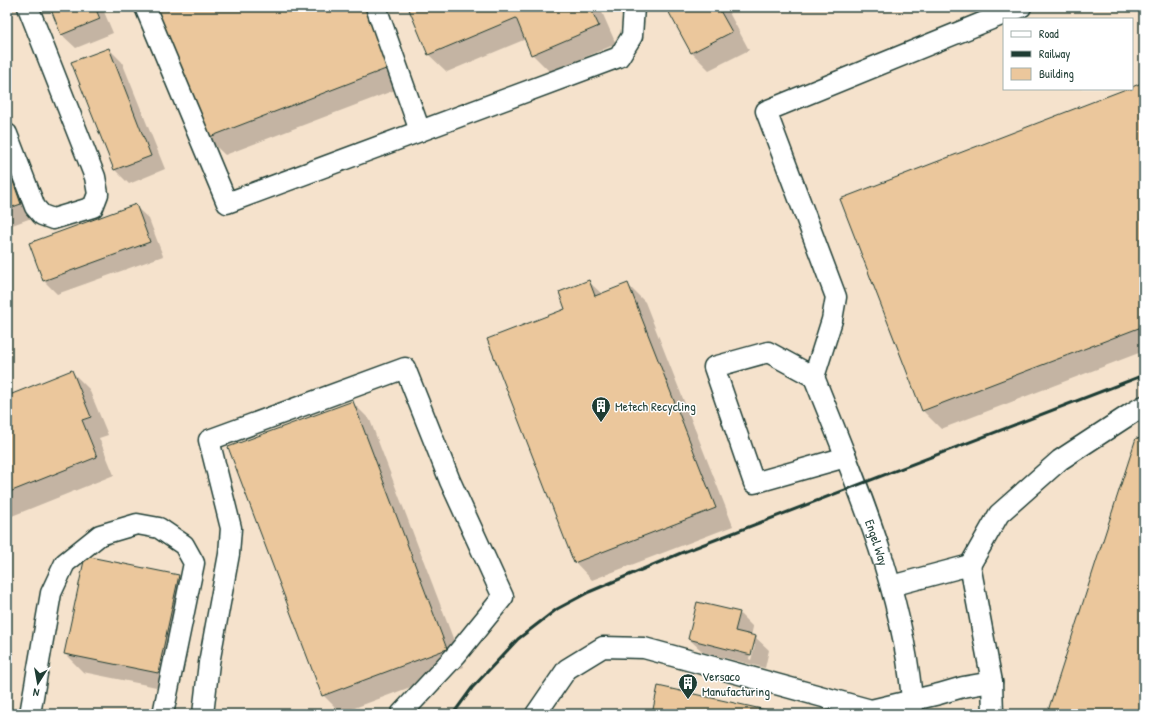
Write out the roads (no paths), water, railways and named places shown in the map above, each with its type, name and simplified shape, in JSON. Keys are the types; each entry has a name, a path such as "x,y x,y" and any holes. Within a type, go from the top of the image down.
{"street":[{"path":"7,134 35,207 42,215 53,219 93,207 98,194 94,177 28,7"},
{"path":"145,7 227,202 619,57 632,36 634,7"},
{"path":"376,7 420,131"},
{"path":"846,457 754,483 714,367 768,352 814,377 832,320 836,297 766,112 1021,7"},
{"path":"203,714 209,663 229,554 231,528 209,440 405,368 450,481 503,597 456,655 401,714"},
{"name":"Engel Way","path":"814,377 871,524 891,586 908,660 913,707"},
{"path":"992,714 992,682 970,565 999,514 1060,460 1144,406"},
{"path":"30,714 51,593 65,563 100,535 137,524 159,528 184,545 194,563 163,714"},
{"path":"891,586 970,565"},
{"path":"536,714 567,669 603,647 644,648 871,710 913,707 939,694 963,687 992,682"}],"railway":[{"path":"453,714 472,688 518,639 557,609 589,592 681,553 1144,375"}],"place":[{"name":"Metech Recycling","path":"601,423"},
{"name":"Versaco Manufacturing","path":"688,700"}]}
